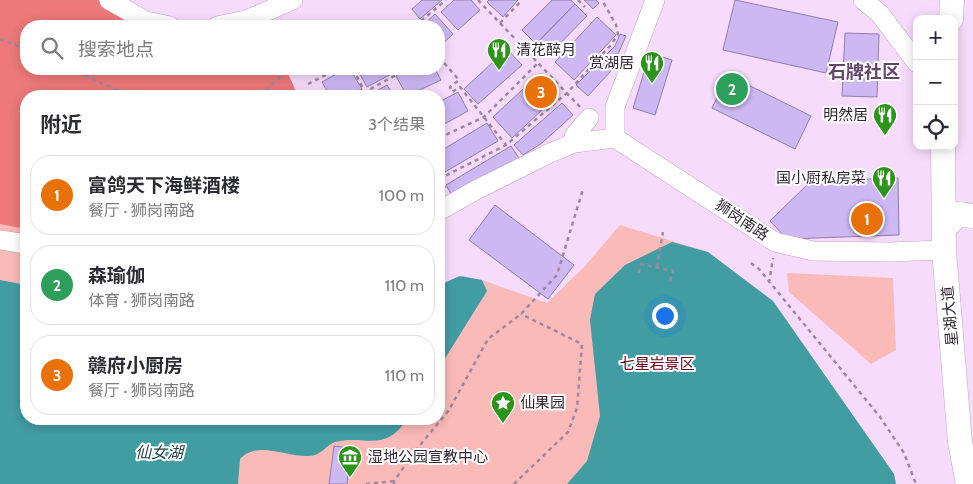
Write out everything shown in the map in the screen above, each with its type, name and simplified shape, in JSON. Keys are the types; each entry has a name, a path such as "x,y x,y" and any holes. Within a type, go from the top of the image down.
{"main road":[{"path":"951,15 952,0"},
{"name":"星湖大道","path":"943,150 944,239 960,442 968,484"},
{"path":"944,239 959,214 970,214 973,216"}],"street":[{"path":"109,0 144,20"},
{"path":"246,20 293,0"},
{"path":"445,208 476,190 574,143 615,138 615,107 655,0"},
{"path":"863,0 880,14 915,60"},
{"path":"574,143 574,136 589,118"},
{"name":"狮岗南路","path":"615,138 775,242 813,251 888,252 944,239"},
{"path":"0,240 20,243"}],"path":[{"path":"422,20 446,0"},
{"path":"478,0 589,118"},
{"path":"500,24 522,0"},
{"path":"578,0 585,7"},
{"path":"445,176 506,145 567,93 611,45 618,34 616,25 602,0"},
{"path":"0,39 20,46"},
{"path":"445,135 484,117 538,63"},
{"path":"445,64 459,80 450,87 452,92 460,87 506,145"},
{"path":"83,75 117,90"},
{"path":"266,90 283,75"},
{"path":"308,84 325,75"},
{"path":"356,75 365,90"},
{"path":"370,90 396,75"},
{"path":"445,415 488,339 521,314 557,275 583,189"},
{"path":"657,268 663,232"},
{"path":"769,283 775,242"},
{"path":"751,263 758,269 880,417 904,453 916,484"},
{"path":"639,273 641,264 673,271 670,281"},
{"path":"514,484 568,432 577,408 582,344 521,314"},
{"path":"366,484 394,482 416,450 437,425"}],"green space":[{"name":"七星岩景区","path":"0,0 99,0 162,20 20,20 20,75 289,75 295,90 20,90 20,425 445,425 445,282 460,276 482,280 547,303 585,266 620,225 708,252 773,301 894,474 896,484 0,484"},
{"path":"787,273 893,278 896,350 871,364 789,292"}],"shaded area":[{"path":"0,0 99,0 162,20 20,20 20,75 289,75 295,90 20,90 20,228 0,224"}],"water":[{"path":"672,242 708,252 773,301 894,474 896,484 567,484 587,461 600,416 590,320 595,294 625,265"},
{"path":"460,276 482,280 487,291 445,358 445,282"},
{"name":"仙女湖","path":"0,280 20,284 20,425 403,425 399,430 382,440 346,440 335,442 313,456 300,456 263,450 247,453 240,459 238,484 0,484"}],"building":[{"path":"422,0 442,0 420,19 412,9"},
{"path":"454,0 471,0 480,10 458,30 441,12"},
{"path":"489,0 518,0 503,17 487,2"},
{"path":"552,0 571,0 575,4 536,44 522,30"},
{"path":"584,0 596,0 599,3 593,9"},
{"path":"735,0 838,22 826,73 723,50"},
{"path":"575,4 587,16 548,56 536,44"},
{"path":"435,14 440,20 428,20"},
{"path":"597,17 616,35 574,80 555,62"},
{"path":"445,25 453,34 445,41"},
{"path":"845,33 879,34 877,97 842,96"},
{"path":"620,34 626,36 610,72 588,96 576,85 615,46"},
{"path":"507,49 522,65 478,104 464,89"},
{"name":"赏湖居","path":"650,53 672,60 655,115 633,108"},
{"path":"334,75 354,75 362,89 327,90 322,82"},
{"path":"360,75 390,75 367,87"},
{"path":"438,75 441,80 420,90 404,90 396,76"},
{"path":"728,75 811,116 795,149 712,108"},
{"path":"537,76 556,97 512,138 493,117"},
{"path":"387,85 390,90 378,90"},
{"path":"458,92 468,111 445,124 445,99"},
{"path":"562,103 573,115 542,143 523,155 514,145"},
{"path":"487,123 498,141 445,172 445,148"},
{"path":"511,146 519,158 453,197 446,185"},
{"path":"898,178 899,235 787,239 770,221 811,181"},
{"path":"495,205 574,265 548,299 469,240"},
{"path":"334,446 351,448 347,484 329,484"}],"place":[{"name":"清花醉月","path":"499,71"},
{"name":"赏湖居","path":"652,84"},
{"name":"森瑜伽","path":"732,89"},
{"name":"赣府小厨房","path":"541,92"},
{"name":"明然居","path":"885,136"},
{"name":"国小厨私房菜","path":"884,199"},
{"name":"富鸽天下海鲜酒楼","path":"867,219"},
{"name":"仙果园","path":"503,424"},
{"name":"湿地公园宣教中心","path":"350,478"}],"district":[{"name":"石牌社区","path":"864,72"}]}
